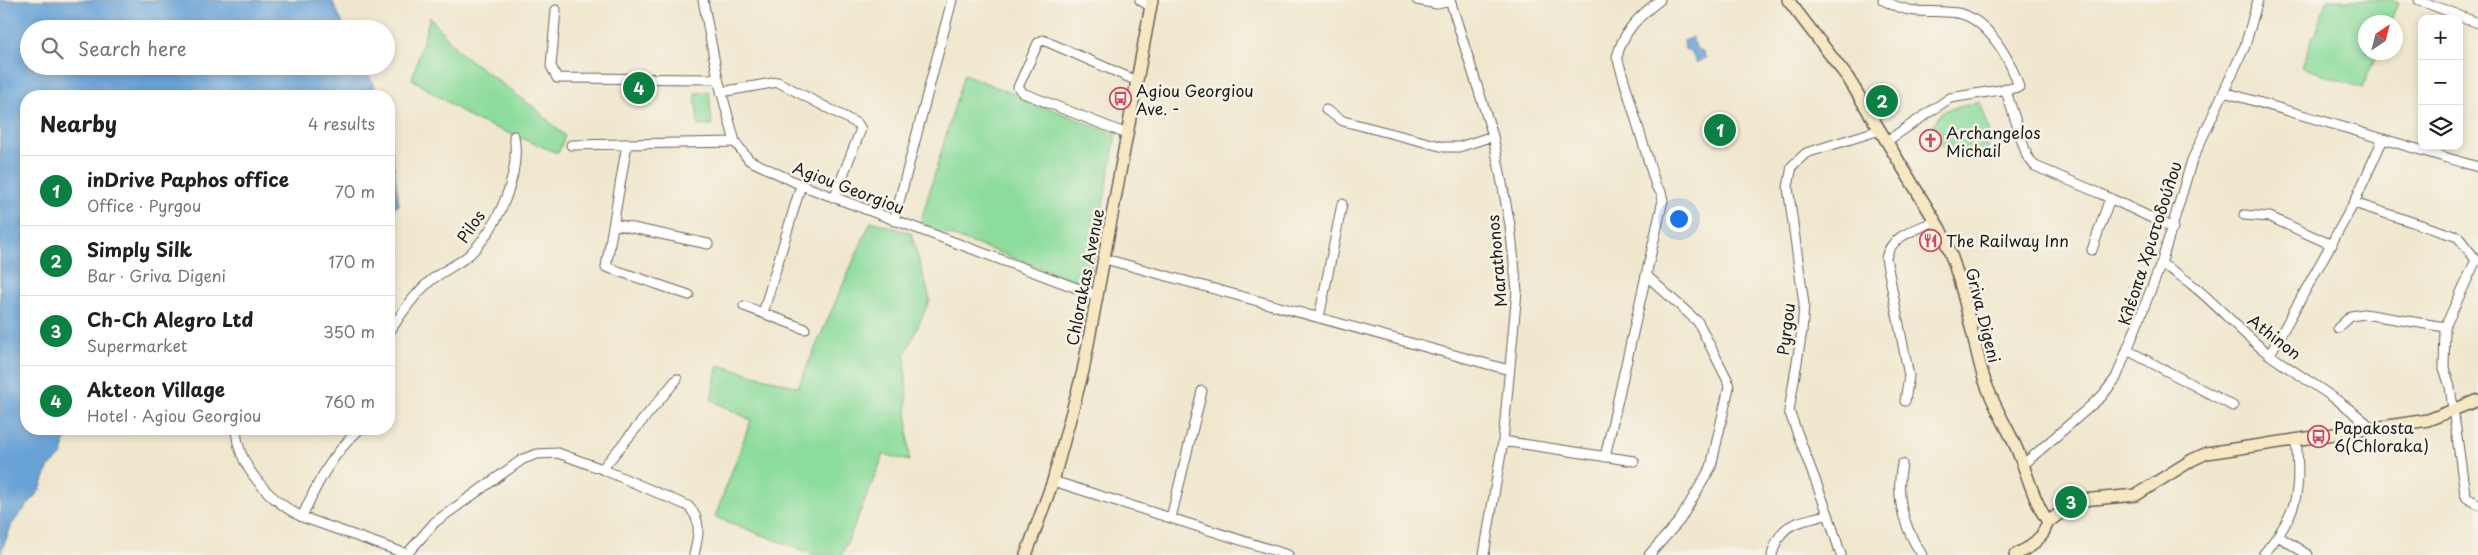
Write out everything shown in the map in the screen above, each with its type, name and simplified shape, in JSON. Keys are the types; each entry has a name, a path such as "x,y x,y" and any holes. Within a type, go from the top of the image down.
{"main road":[{"name":"Griva Digeni","path":"1788,0 1823,44 1887,141 1935,221 1953,262 1986,387 2023,465 2034,497 2048,522"},
{"name":"Chlorakas Avenue","path":"1026,555 1053,481 1081,377 1098,296 1151,3"},
{"path":"2015,555 2031,546 2042,535 2048,522 2082,500 2136,496 2192,460 2207,453 2428,420 2478,400"}],"street":[{"name":"Agiou Georgiou","path":"703,0 718,79 735,142 749,160 757,166 801,186 1098,296"},
{"path":"894,221 952,0"},
{"path":"1140,0 1151,3"},
{"path":"1417,0 1438,4 1450,0"},
{"name":"Marathonos","path":"1450,0 1493,136 1510,225 1517,290 1503,441 1484,555"},
{"path":"1605,457 1663,200 1661,192 1656,186 1617,57 1620,43 1636,19 1660,0"},
{"path":"1883,0 1910,12 1956,13 1970,18 1988,33 2008,57 2019,86 1950,98 1887,141"},
{"name":"Κλέοπα Χριστοδούλου","path":"2023,465 2102,396 2116,378 2129,351 2162,264 2192,160 2245,46 2258,0"},
{"path":"2419,0 2478,23"},
{"path":"556,10 551,66 557,78 718,79"},
{"path":"1127,134 1023,93 1020,91 1019,83 1038,43 1043,40 1137,82"},
{"path":"721,92 778,82 858,124 860,129 834,198"},
{"path":"2005,88 2027,156 2034,166 2110,198 2173,228"},
{"path":"2224,92 2478,167"},
{"path":"1326,110 1344,122 1444,148 1459,147 1493,136"},
{"name":"Pyrgou","path":"1841,555 1828,514 1789,411 1804,316 1802,287 1788,187 1789,176 1792,166 1806,153 1880,130"},
{"name":"Pilos","path":"395,324 430,281 469,255 481,240 510,190 515,161 514,136"},
{"path":"2270,354 2332,245 2354,203 2383,139"},
{"path":"571,145 735,142"},
{"path":"627,144 606,267 689,295"},
{"path":"763,313 801,186"},
{"path":"2092,250 2110,198"},
{"path":"2354,203 2458,237 2476,260 2445,327 2444,368 2450,387 2465,494 2478,504"},
{"path":"1320,318 1342,204"},
{"path":"2244,215 2270,217 2332,245"},
{"path":"1905,401 1909,376 1886,258 1888,250 1896,239 1935,221"},
{"path":"614,224 708,244"},
{"path":"1105,258 1509,370"},
{"name":"Athinon","path":"2162,264 2183,278 2270,354 2352,410 2373,429"},
{"path":"1646,275 1698,322 1727,379 1729,387 1711,467 1680,520 1649,555"},
{"path":"744,306 805,329"},
{"path":"2338,328 2351,316 2364,314 2445,327"},
{"path":"2129,351 2233,406"},
{"path":"602,469 677,379"},
{"path":"1171,518 1202,391"},
{"path":"237,435 241,454 261,484 276,501 302,517 407,554 435,522 523,459 537,454 558,453 602,469 682,503 692,510 698,520 699,527 694,555"},
{"path":"302,517 317,482 330,462 355,435"},
{"path":"2263,555 2278,536 2296,501 2299,472 2296,439"},
{"path":"1503,441 1634,461"},
{"path":"1902,464 1898,492 1910,535 1922,555"},
{"path":"1053,481 1288,555"},
{"path":"1772,555 1779,535 1787,527 1828,514"},
{"path":"2278,536 2308,555"}],"green space":[{"path":"2327,0 2391,0 2398,3 2393,15 2358,15 2358,60 2374,60 2362,88 2302,67"},
{"path":"430,17 458,51 536,109 565,136 558,153 471,118 412,79"},
{"path":"964,74 1116,135 1088,285 920,224"},
{"path":"709,92 712,125 698,126 695,93"},
{"path":"1980,102 1989,128 1988,154 1945,149 1929,130 1943,111"},
{"path":"871,221 911,233 930,299 905,355 909,461 884,454 842,555 815,555 715,517 751,420 711,400 718,365 798,387"}],"water":[{"path":"0,0 332,0 341,20 20,20 20,75 368,75 376,90 20,90 20,435 67,435 62,455 48,468 40,490 12,524 0,555"},
{"path":"1692,37 1697,49 1702,51 1706,58 1697,63 1691,53 1685,49 1684,41"},
{"path":"395,175 399,205 395,207"}],"place":[{"name":"Akteon Village","path":"639,88"},
{"name":"Agiou Georgiou Ave. -","path":"1120,99"},
{"name":"Simply Silk","path":"1882,101"},
{"name":"inDrive Paphos office","path":"1720,130"},
{"name":"Archangelos Michail","path":"1930,141"},
{"name":"The Railway Inn","path":"1930,240"},
{"name":"Papakosta 6(Chloraka)","path":"2318,436"},
{"name":"Ch-Ch Alegro Ltd","path":"2071,502"}]}
